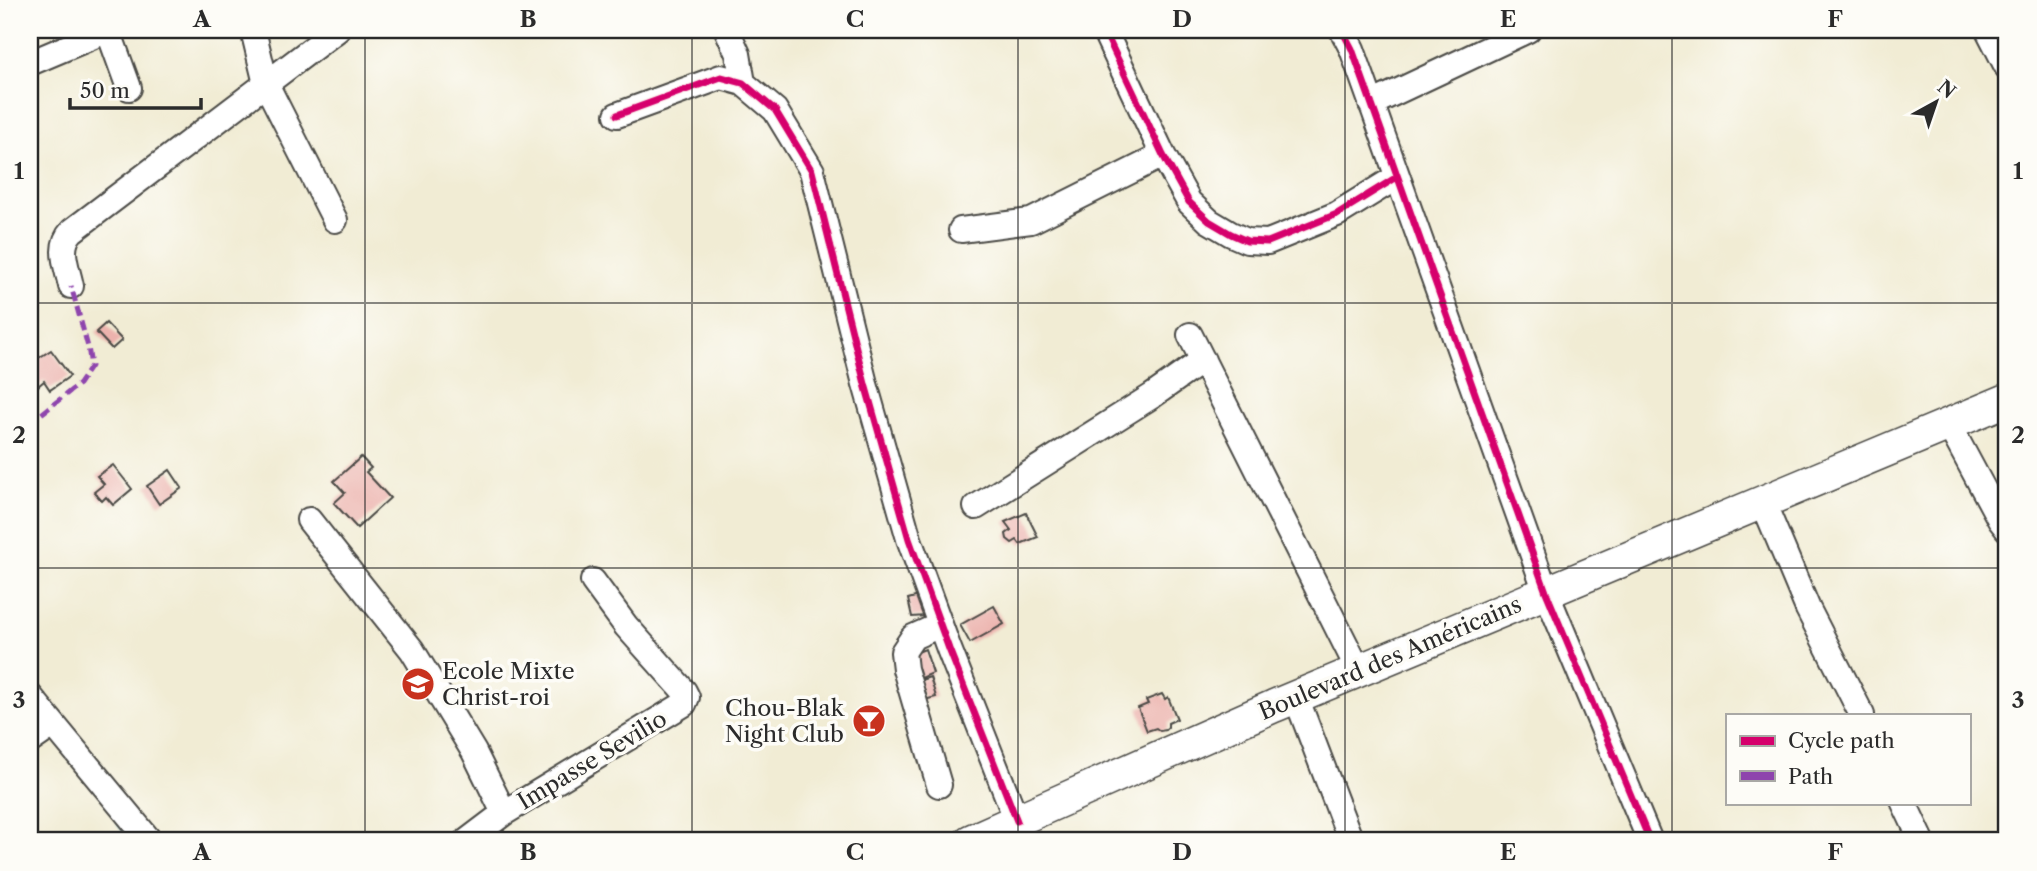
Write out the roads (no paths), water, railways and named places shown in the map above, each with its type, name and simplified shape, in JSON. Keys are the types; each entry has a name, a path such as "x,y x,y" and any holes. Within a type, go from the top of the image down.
{"main road":[{"name":"Boulevard des Américains","path":"970,841 1010,830 1296,697 2007,400"}],"street":[{"path":"30,63 108,30 129,88"},
{"path":"253,30 266,84 335,220"},
{"path":"71,286 63,248 65,239 72,231 337,30"},
{"path":"727,30 738,54 743,83"},
{"path":"1104,30 1163,155 1189,202 1209,221 1231,234 1247,241 1268,242 1337,214 1398,177"},
{"path":"1342,30 1352,49 1546,592 1650,841"},
{"path":"1371,104 1528,30"},
{"path":"1988,30 2007,67"},
{"path":"617,115 721,77 743,83 775,110 812,171 865,384 905,527 1010,830"},
{"path":"961,230 1031,221 1163,155"},
{"path":"1190,335 1359,671"},
{"path":"976,507 1152,396 1203,360"},
{"path":"1949,425 2007,529"},
{"path":"1763,502 1808,609 1861,714"},
{"path":"309,520 412,650 474,752 504,813"},
{"name":"Impasse Sevilio","path":"467,841 504,813 684,704 687,697 684,691 626,626 593,581"},
{"path":"939,785 905,669 903,652 912,637 940,625"},
{"path":"30,696 150,841"},
{"path":"1296,697 1351,841"},
{"path":"30,741 54,725"},
{"path":"1904,804 1922,841"}],"waterway":[{"path":"120,824 133,841"}],"place":[{"name":"Ecole Mixte Christ-roi","path":"418,684"},
{"name":"Chou-Blak Night Club","path":"869,721"}]}
